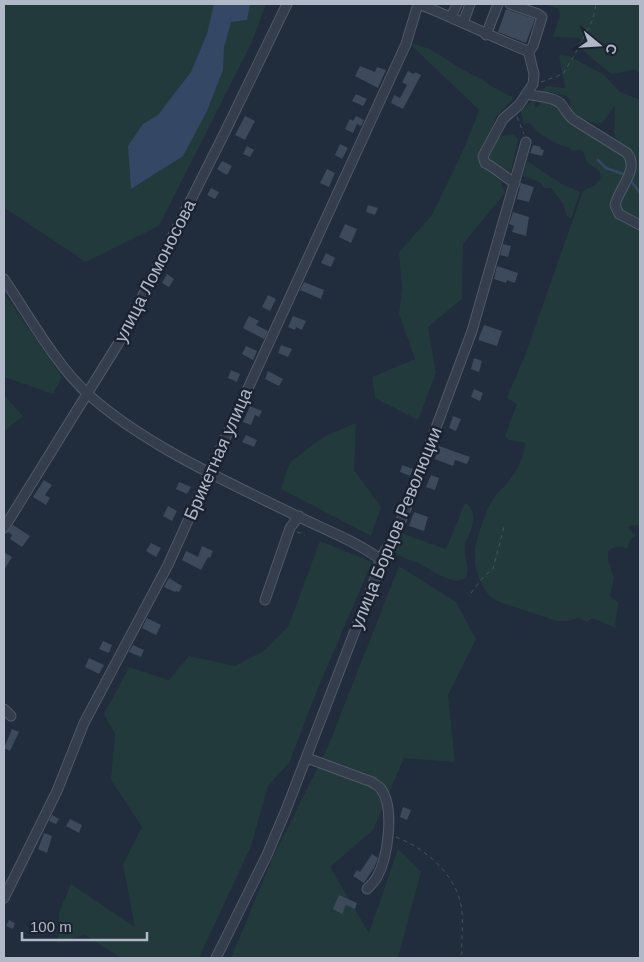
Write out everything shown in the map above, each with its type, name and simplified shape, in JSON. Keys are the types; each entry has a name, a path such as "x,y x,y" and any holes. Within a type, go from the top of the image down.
{"street":[{"name":"улица Ломоносова","path":"4,528 121,339 287,4"},
{"path":"418,4 429,6 486,35 528,50"},
{"name":"Брикетная улица","path":"4,898 57,791 84,723 168,565 406,44 418,4"},
{"path":"451,17 457,4"},
{"path":"463,23 470,4"},
{"path":"486,35 498,4"},
{"path":"510,4 542,17 533,46 528,50"},
{"path":"515,183 494,166 485,163 483,156 503,119 519,105 533,84 534,74 528,50"},
{"path":"526,94 551,98 557,101 569,117 627,153 630,157 631,169 619,192 615,205 619,214 640,225"},
{"name":"улица Борцов Революции","path":"216,958 267,855 307,758 376,576 380,559 394,537 405,511 472,330 526,142"},
{"path":"4,279 59,360 88,393 110,412 160,446 341,537 380,559"},
{"path":"265,600 290,528 298,516"},
{"path":"307,758 372,782 380,788 386,802 388,834 386,854 377,878 367,889"}],"path":[{"path":"533,84 563,74 593,19 596,4"},
{"path":"519,105 517,110 518,121 526,142"},
{"path":"471,593 484,576 493,569 504,527"},
{"path":"388,834 410,842 429,856 444,870 456,888 461,906 462,953 459,958"}],"green space":[{"path":"4,4 266,4 251,44 159,226 86,262 5,208"},
{"path":"543,4 640,4 640,72 634,70 611,74 584,51 580,38 553,37 560,16 559,9"},
{"path":"408,42 430,49 514,98 496,117 478,159 481,165 500,179 505,193 463,244 462,299 428,327 436,373 418,420 375,398 372,377 415,359 399,314 402,288 399,252 432,215 465,146 479,110"},
{"path":"559,55 569,56 603,74 620,92 640,100 640,221 623,212 617,205 631,179 635,159 632,153 614,137 615,105 603,122 598,124 574,114 571,111 570,101 567,96 542,90 547,86 565,88"},
{"path":"533,100 536,108 540,105 539,100 550,101 626,156 628,167 613,197 611,209 618,219 640,230 640,525 629,526 635,536 630,540 627,549 618,547 608,551 608,561 614,578 610,596 618,602 616,628 592,618 587,622 578,618 568,621 557,621 499,602 489,596 477,573 476,545 487,510 493,498 508,482 515,471 521,460 526,443 509,440 505,436 517,404 507,398 527,350 583,191 596,184 601,175 596,168 587,162 583,151 572,151 537,131 530,123 524,124 521,111"},
{"path":"510,134 518,139 511,171 508,173 488,159 488,155 498,137"},
{"path":"527,161 562,184 580,192 571,219 566,215 564,205 551,188 544,188 541,183 523,176"},
{"path":"4,293 62,377 53,394 4,377"},
{"path":"4,395 23,416 4,431"},
{"path":"356,423 354,470 381,507 371,536 281,489 290,462 325,436"},
{"path":"465,503 471,509 473,520 465,544 468,572 463,579 458,581 443,577 419,563 402,557 395,551 397,539 401,533 446,549"},
{"path":"320,541 372,562 316,693 289,763 268,786 251,846 199,958 121,958 85,935 58,943 59,912 71,884 135,927 123,865 142,827 111,780 115,734 104,714 129,667 169,680 189,656 235,666 265,650 288,627"},
{"path":"399,566 456,602 476,639 448,695 455,762 404,758 373,830 330,867 369,933 398,849 421,872 398,958 231,958 272,859 327,749"}],"water":[{"path":"214,4 250,4 247,20 231,22 224,47 223,70 207,111 183,156 131,189 128,146 143,124 158,115 191,72 207,34"}],"building":[{"path":"506,9 535,19 526,43 498,32"},
{"path":"360,66 375,72 377,67 386,70 378,88 355,76"},
{"path":"408,71 421,75 403,109 391,103 394,95 400,98 407,85 402,82"},
{"path":"356,94 367,99 363,106 352,101"},
{"path":"245,116 255,121 245,140 235,135"},
{"path":"356,116 364,120 361,126 357,124 353,133 345,129 350,119 353,121"},
{"path":"340,144 348,148 342,159 335,155"},
{"path":"533,145 544,150 542,156 530,153"},
{"path":"247,146 254,150 250,157 243,154"},
{"path":"222,161 232,166 227,175 217,169"},
{"path":"327,169 335,173 329,187 320,183"},
{"path":"521,183 534,187 529,202 517,199"},
{"path":"211,188 219,192 215,199 207,195"},
{"path":"368,205 378,208 375,215 366,212"},
{"path":"513,212 529,217 526,236 512,232 514,226 509,224"},
{"path":"345,224 357,229 351,243 339,237"},
{"path":"503,244 511,246 508,257 500,255"},
{"path":"326,253 335,258 331,267 321,263"},
{"path":"497,266 518,273 515,283 507,280 506,283 494,279"},
{"path":"167,274 174,279 169,287 162,283"},
{"path":"304,282 324,290 321,299 300,290"},
{"path":"268,295 276,299 270,311 262,307"},
{"path":"249,316 259,321 256,325 268,331 264,339 243,328"},
{"path":"293,316 306,321 302,330 296,327 295,330 288,327"},
{"path":"484,325 502,331 497,346 478,340"},
{"path":"281,345 292,349 288,357 278,353"},
{"path":"246,346 257,351 253,360 242,354"},
{"path":"474,358 482,361 479,372 471,369"},
{"path":"231,370 240,374 237,382 228,378"},
{"path":"268,371 283,379 279,386 265,379"},
{"path":"474,389 483,393 480,401 471,397"},
{"path":"250,406 262,411 259,417 255,415 251,425 243,422"},
{"path":"453,416 461,419 456,431 449,428"},
{"path":"246,435 257,440 254,447 242,442"},
{"path":"439,446 470,457 467,464 455,460 453,466 435,459"},
{"path":"402,465 413,469 410,476 400,472"},
{"path":"431,475 439,478 435,490 426,487"},
{"path":"44,480 52,485 45,495 50,498 46,505 33,497"},
{"path":"179,482 191,487 187,494 176,489"},
{"path":"168,506 177,511 172,521 163,516"},
{"path":"414,512 428,517 424,531 409,526"},
{"path":"13,525 30,536 22,547 10,539 12,535 8,532"},
{"path":"151,543 161,548 156,557 146,551"},
{"path":"202,546 213,551 201,570 182,560 186,551 198,557"},
{"path":"4,552 12,557 4,570"},
{"path":"169,578 182,586 179,592 164,587"},
{"path":"147,618 161,625 156,635 142,628"},
{"path":"103,641 112,645 109,653 99,649"},
{"path":"133,645 144,650 141,657 129,652"},
{"path":"89,658 104,665 99,674 85,667"},
{"path":"12,729 19,732 10,751 4,748"},
{"path":"403,807 411,810 407,820 400,817"},
{"path":"52,815 59,819 56,824 49,821"},
{"path":"70,819 82,825 79,833 66,826"},
{"path":"44,833 52,836 47,853 38,849"},
{"path":"372,854 378,858 364,883 353,876 357,870 360,872"},
{"path":"339,895 357,903 355,909 346,905 342,914 333,909"},
{"path":"9,920 15,923 13,929 6,926"}],"waterway":[{"path":"598,160 606,168 623,174"},
{"path":"632,182 640,193"}]}
